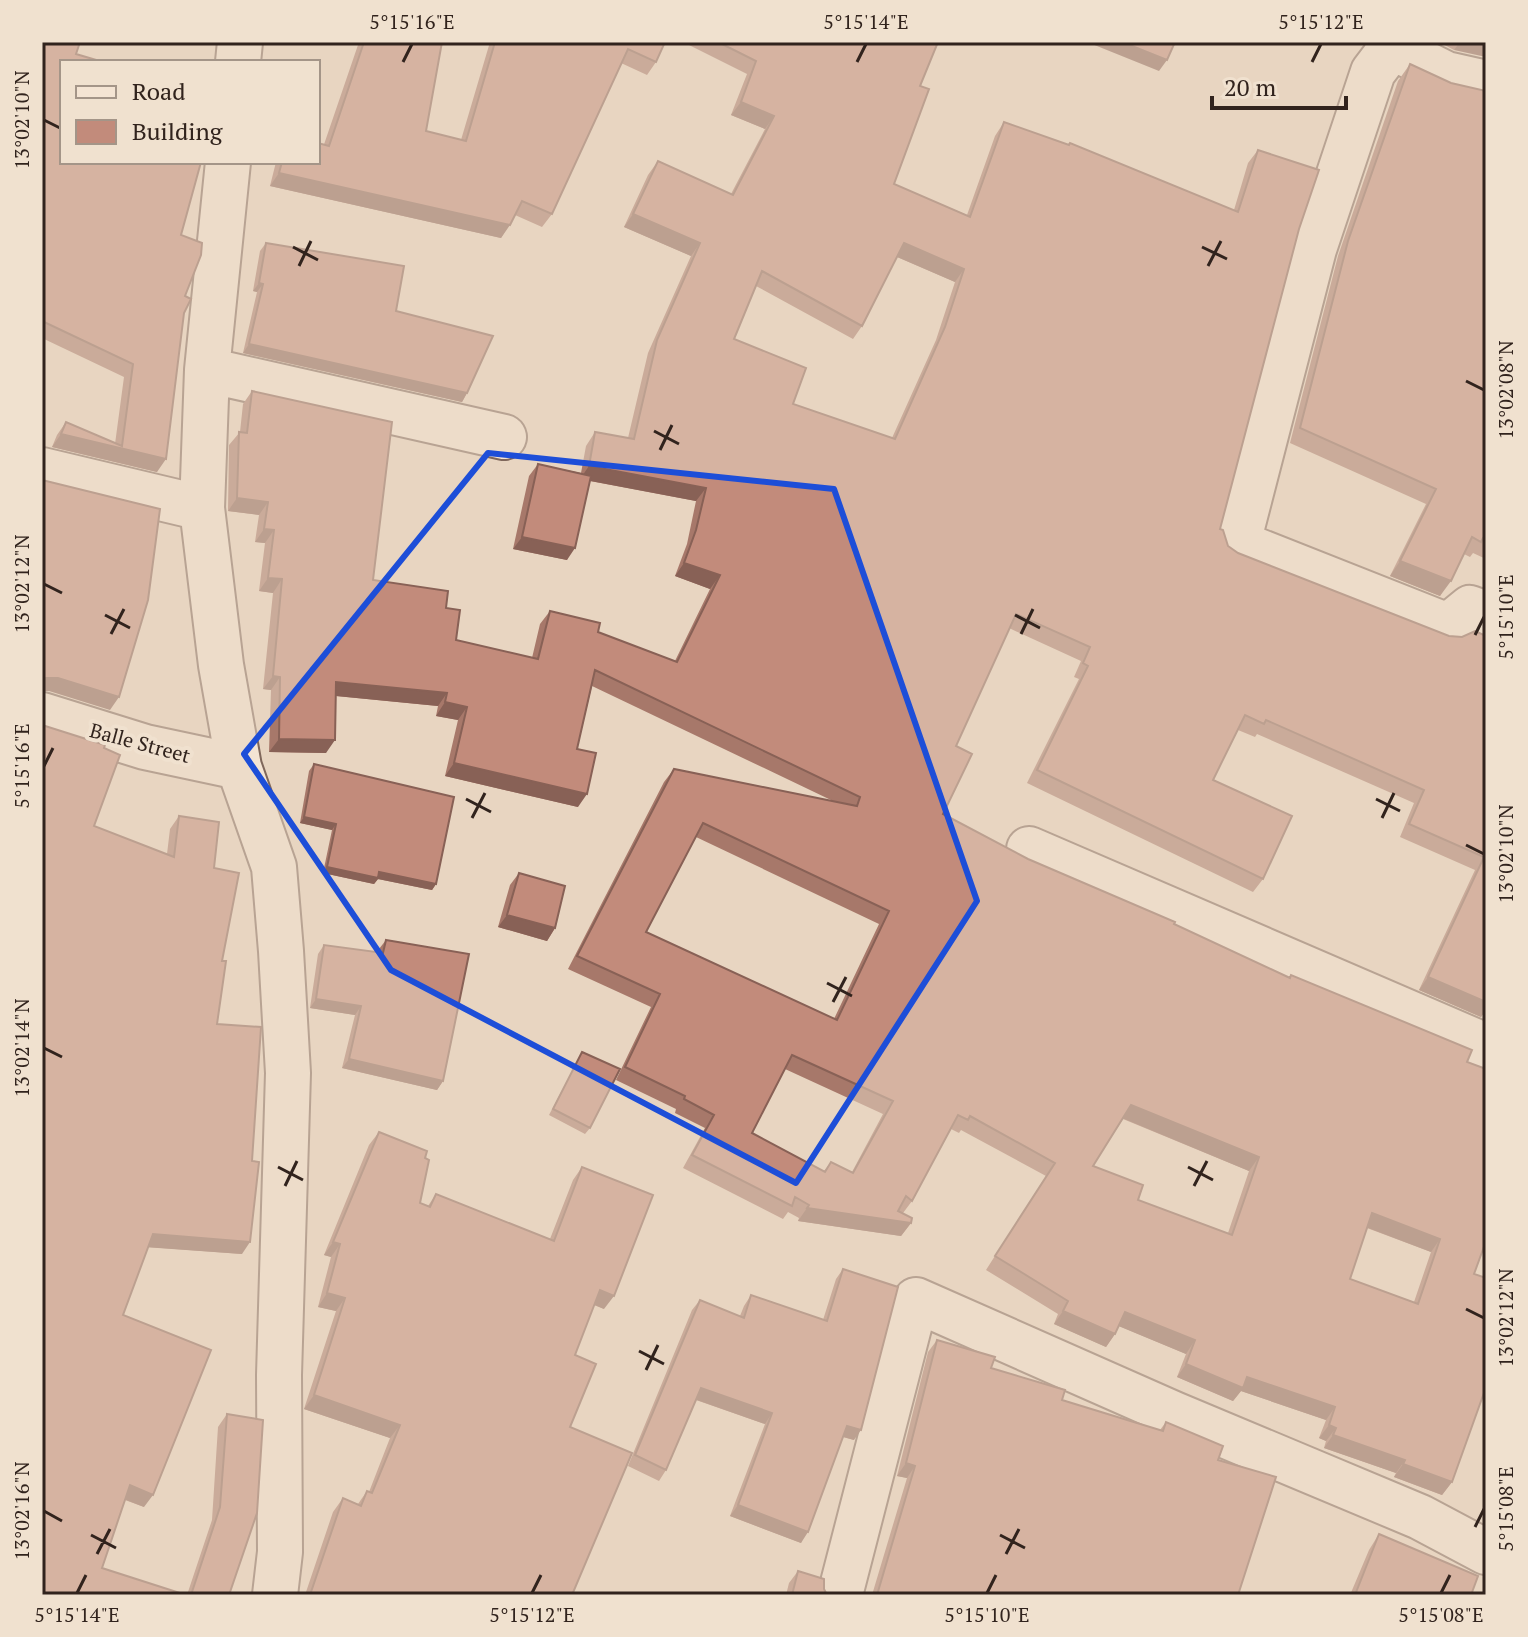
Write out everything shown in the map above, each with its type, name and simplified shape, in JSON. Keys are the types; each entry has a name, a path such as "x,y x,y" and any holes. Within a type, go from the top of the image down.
{"street":[{"path":"1486,83 1446,74 1390,45 1373,72 1314,249 1238,543 1448,626 1470,608 1486,614"},
{"path":"228,164 207,370 202,508 221,665 239,767 274,867 288,1073 279,1375 280,1552 275,1595"},
{"path":"207,370 504,437"},
{"path":"42,470 202,508"},
{"name":"Balle Street","path":"42,715 145,747 239,767"},
{"path":"1029,849 1486,1046"},
{"path":"840,1595 916,1300 1174,1414 1420,1517 1486,1552"}],"highlighted area":[{"path":"488,453 834,489 977,901 796,1183 391,970 244,754"}],"building":[{"path":"42,42 80,42 76,54 96,60 60,60 60,164 200,164 181,235 202,243 201,255 185,296 191,299 184,313 166,459 61,434 66,422 122,446 133,364 42,321"},
{"path":"364,42 442,42 426,131 466,141 495,42 665,42 656,62 628,49 552,214 522,201 510,225 279,173 281,164 320,164 320,144 329,146"},
{"path":"718,42 938,42 920,86 929,89 894,184 970,217 1004,122 1070,143 1238,212 1258,150 1319,170 1299,229 1220,529 1228,546 1238,553 1449,636 1462,637 1475,631 1486,636 1486,1002 1428,977 1484,857 1409,824 1424,790 1266,720 1264,724 1245,715 1213,780 1292,816 1263,879 1037,770 1088,666 1083,663 1090,647 1016,614 956,746 972,754 943,814 1028,859 1175,922 1290,978 1291,975 1472,1050 1467,1062 1486,1069 1486,1241 1474,1274 1486,1278 1486,1387 1452,1482 1403,1464 1405,1460 1333,1435 1336,1428 1329,1425 1335,1407 1247,1377 1243,1388 1186,1364 1195,1340 1125,1312 1115,1334 1063,1311 1068,1301 995,1256 1055,1163 970,1116 968,1120 958,1115 912,1201 906,1196 898,1211 912,1218 911,1223 807,1208 809,1205 795,1197 792,1206 692,1155 714,1115 684,1099 685,1096 625,1067 660,994 577,956 674,769 857,806 860,797 595,670 577,749 596,753 587,794 454,763 467,707 445,702 447,693 336,682 335,740 279,739 280,677 273,676 282,579 268,578 274,530 264,529 268,502 237,498 239,432 247,433 252,391 392,422 373,580 448,591 446,608 460,610 456,640 538,659 550,611 600,623 598,632 677,662 720,575 684,563 706,488 589,466 595,432 634,439 657,340 700,243 633,214 658,161 733,195 774,116 741,102 756,61","holes":["904,243 964,269 945,327 895,439 793,404 806,368 734,339 762,271 862,326","703,823 889,911 837,1020 646,932","792,1055 893,1101 853,1173 831,1162 825,1172 752,1133","1131,1105 1259,1157 1232,1235 1138,1200 1143,1185 1093,1166","1372,1213 1440,1239 1418,1304 1350,1279"]},
{"path":"1122,42 1175,42 1167,60"},
{"path":"1410,64 1451,83 1486,91 1486,539 1483,538 1481,542 1472,537 1451,581 1400,561 1436,489 1300,428 1348,241"},
{"path":"266,243 404,266 396,311 493,336 467,393 249,344 263,284 259,283"},
{"path":"538,464 591,476 575,548 522,537"},
{"path":"42,480 160,509 148,600 119,697 58,678 42,680"},
{"path":"42,725 105,745 104,748 120,755 94,826 174,857 179,816 219,822 214,868 239,873 222,961 226,961 217,1024 261,1027 252,1161 259,1162 250,1242 153,1234 123,1315 211,1350 153,1495 130,1485 102,1568 186,1595 42,1595"},
{"path":"314,764 454,797 436,884 379,872 378,878 327,867 336,824 304,817"},
{"path":"519,873 565,886 555,928 507,915"},
{"path":"386,940 469,954 443,1081 349,1059 361,1006 316,999 324,945 383,953"},
{"path":"582,1052 620,1069 590,1128 553,1109"},
{"path":"379,1132 427,1151 425,1158 429,1160 420,1203 430,1207 436,1194 554,1241 582,1167 653,1195 614,1296 600,1290 575,1355 596,1364 570,1427 632,1453 572,1595 310,1595 343,1498 361,1506 367,1491 372,1493 400,1425 314,1395 345,1298 327,1293 340,1244 333,1242"},
{"path":"843,1269 898,1287 861,1430 847,1426 808,1532 738,1505 772,1413 701,1388 666,1470 635,1455 700,1300 744,1318 751,1295 827,1321"},
{"path":"937,1340 995,1357 991,1368 1065,1390 1062,1400 1163,1431 1166,1422 1223,1446 1218,1460 1276,1477 1238,1595 877,1595 915,1466 906,1463"},
{"path":"227,1414 263,1420 257,1513 229,1595 191,1595 220,1507"},
{"path":"1379,1534 1478,1576 1471,1595 1355,1595"},
{"path":"798,1571 824,1579 827,1595 792,1595"}]}
